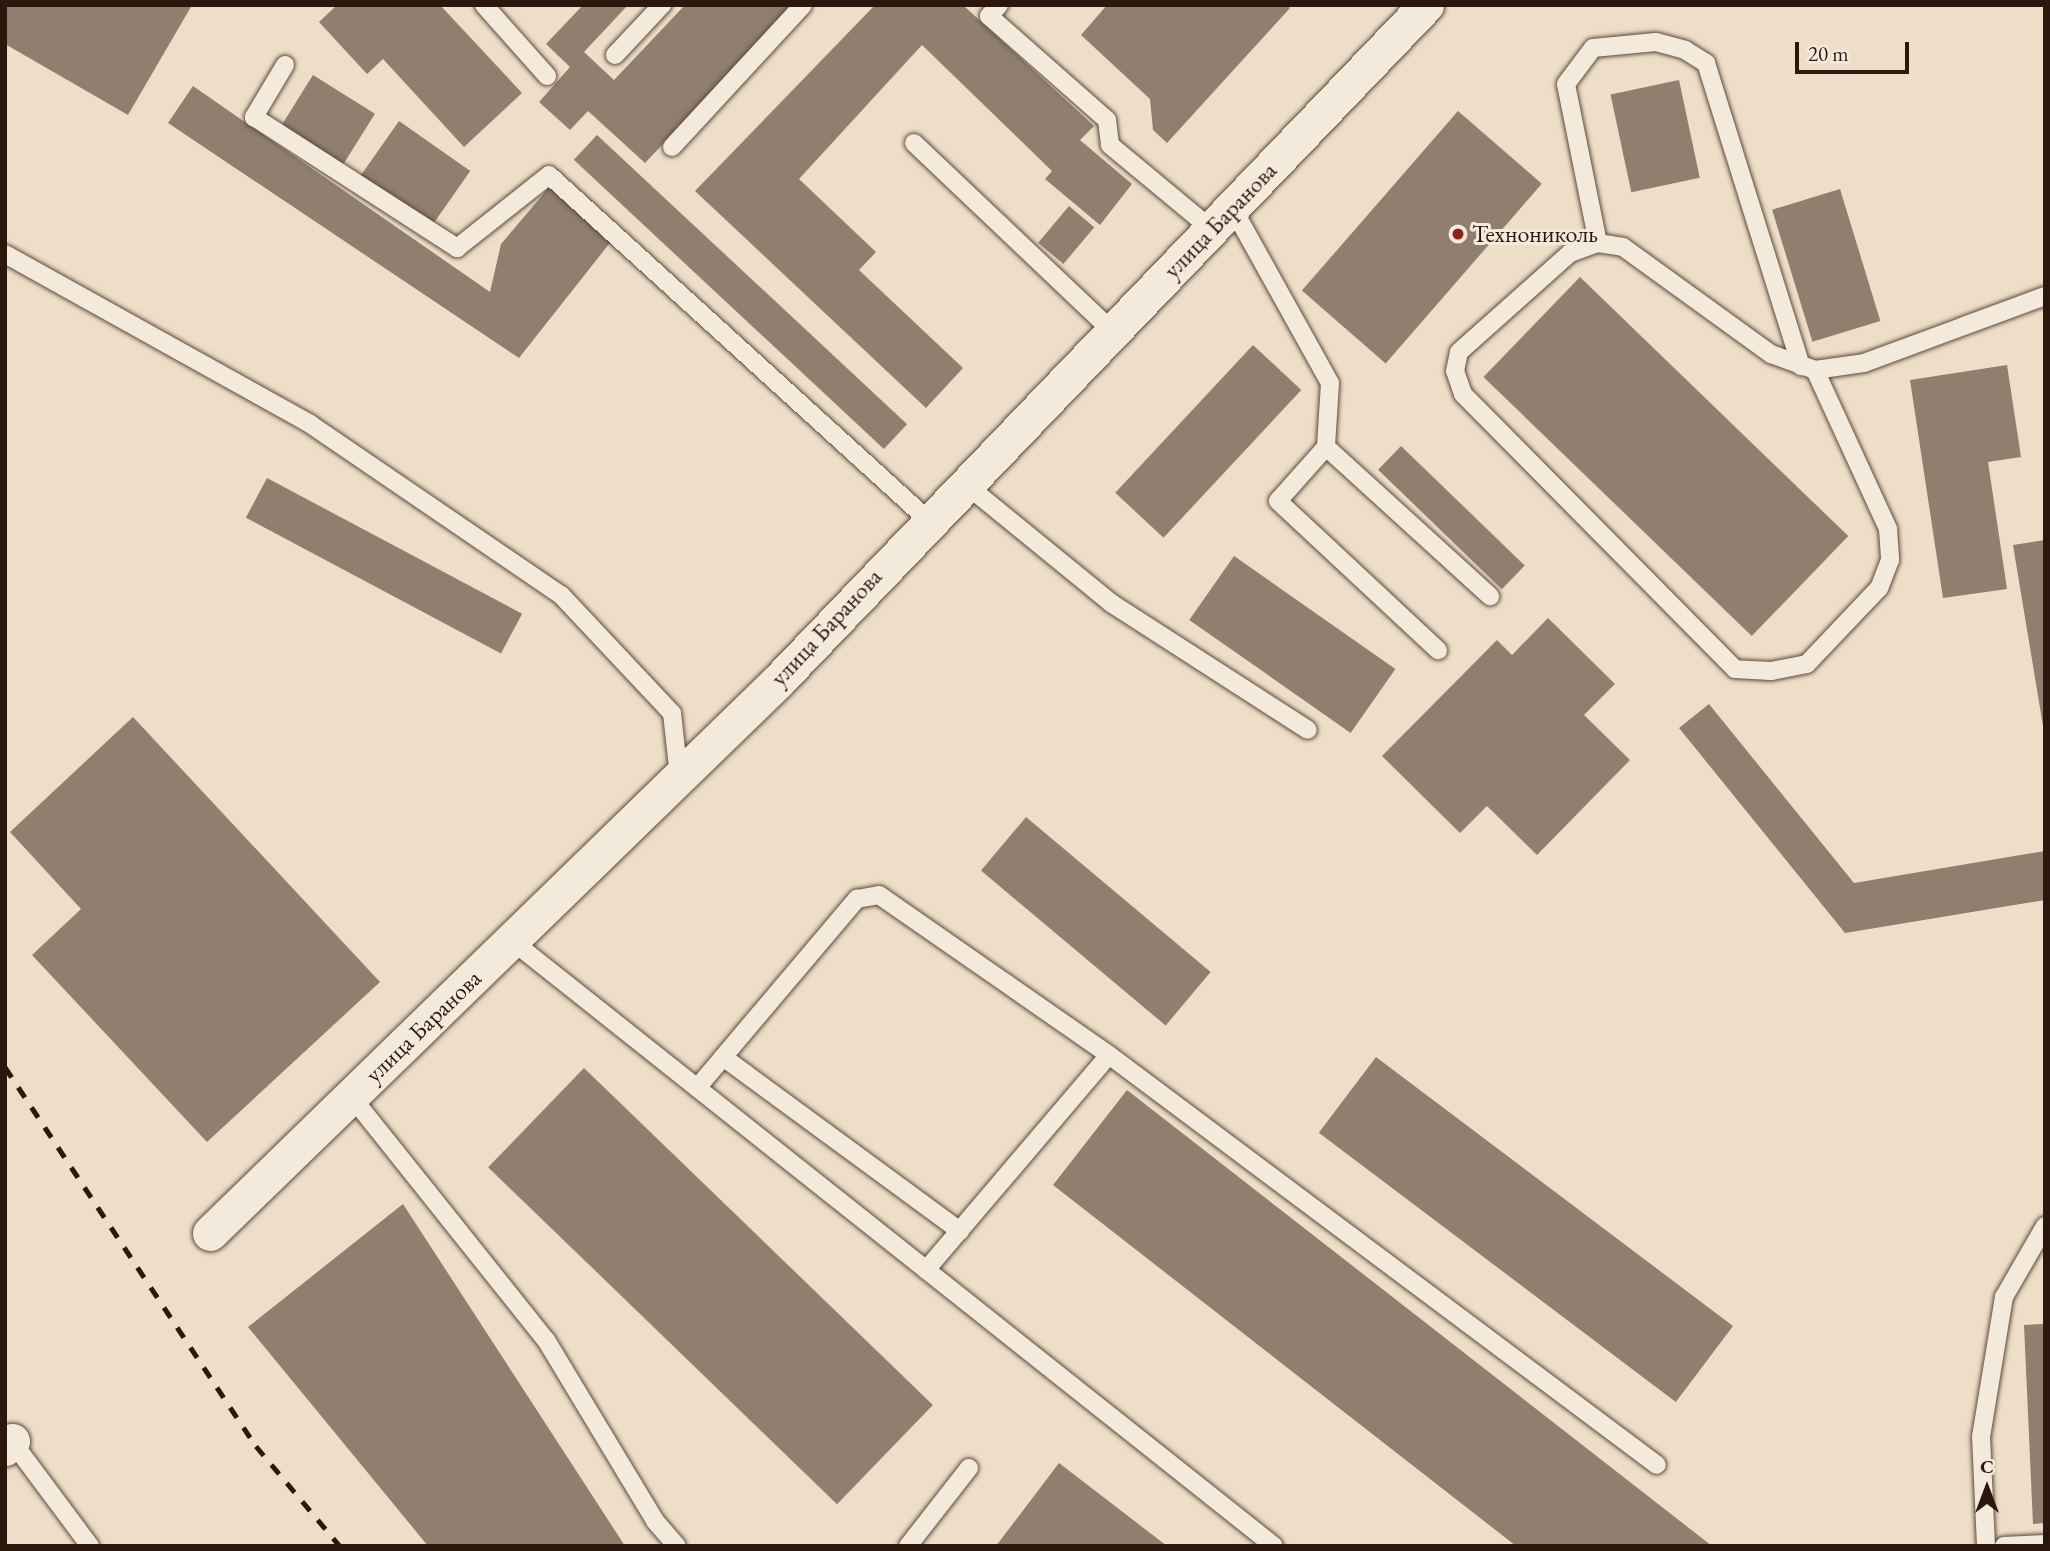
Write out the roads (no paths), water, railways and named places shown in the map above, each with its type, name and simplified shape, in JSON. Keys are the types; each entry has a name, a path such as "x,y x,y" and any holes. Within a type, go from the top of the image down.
{"street":[{"name":"улица Баранова","path":"210,1233 679,778 1426,5"}],"lane":[{"path":"484,5 547,76"},
{"path":"615,55 662,5"},
{"path":"672,147 803,5"},
{"path":"999,5 989,16 1107,120 1110,145 1221,218 1330,383 1325,447 1278,501 1438,650"},
{"path":"1598,243 1566,84 1593,48 1656,42 1685,50 1706,63 1808,368 1888,529 1890,560 1879,588 1807,664 1735,670 1456,382 1459,352 1570,253 1598,243 1623,247 1771,354 1808,368 1864,363 2045,296"},
{"path":"285,65 254,117 457,248 549,175 928,520"},
{"path":"914,143 1112,331"},
{"path":"5,254 310,425 561,595 672,713 679,778"},
{"path":"1325,447 1490,596"},
{"path":"964,483 1111,603 1308,730"},
{"path":"697,1087 857,899 879,895 1109,1055 1657,1465"},
{"path":"511,940 1274,1546"},
{"path":"926,1270 1109,1055"},
{"path":"723,1057 960,1231"},
{"path":"351,1096 404,1155 546,1340 655,1521 677,1546"},
{"path":"1986,1546 1981,1437 2004,1297 2045,1226"},
{"path":"8,1440 90,1546"},
{"path":"908,1546 969,1468"},
{"path":"2004,1546 2045,1544"}],"railway":[{"path":"5,1067 256,1446 340,1546"}],"place":[{"name":"Технониколь","path":"1458,234"}]}
